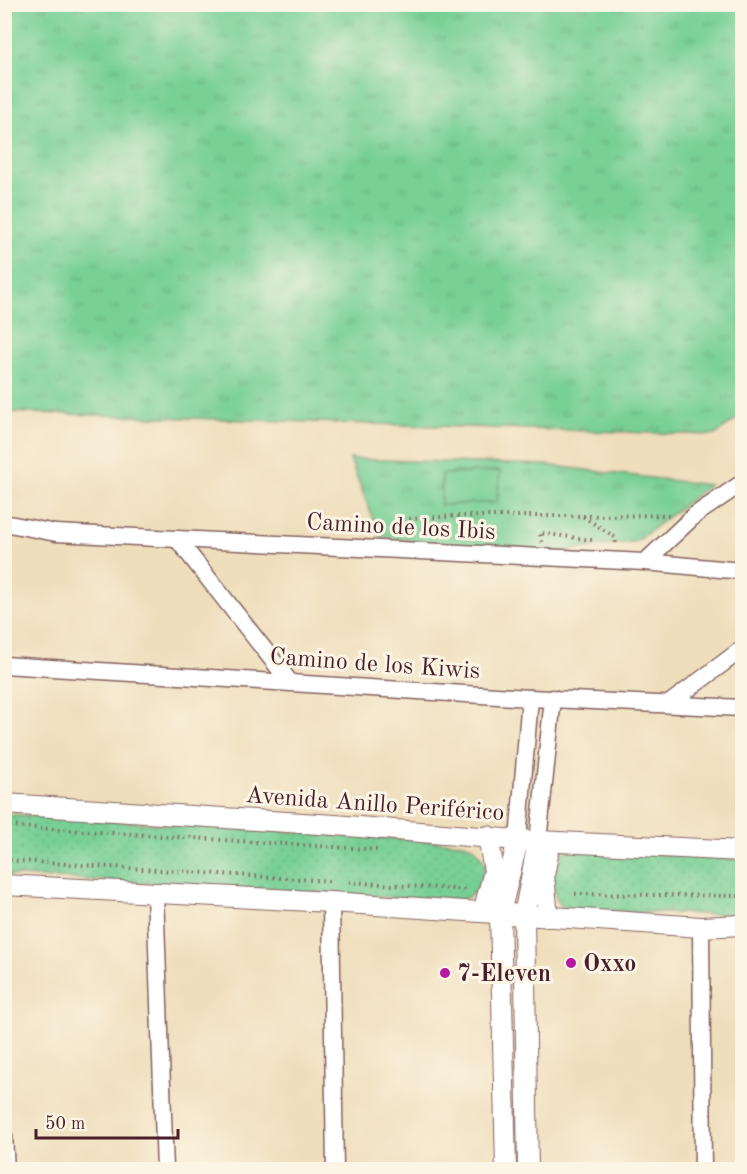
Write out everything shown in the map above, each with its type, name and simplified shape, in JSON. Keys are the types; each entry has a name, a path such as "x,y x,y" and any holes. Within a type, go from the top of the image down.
{"street":[{"path":"645,562 695,515 742,483"},
{"name":"Camino de los Ibis","path":"4,523 56,533 645,562 742,571"},
{"path":"178,540 289,681"},
{"path":"670,703 742,649"},
{"name":"Camino de los Kiwis","path":"4,665 289,681 530,698 742,708"},
{"path":"492,912 518,840 530,698"},
{"path":"548,917 544,875 553,698"},
{"name":"Avenida Anillo Periférico","path":"4,804 488,836 518,840 742,851"},
{"path":"488,836 494,871 492,912 506,1170"},
{"path":"528,1170 524,916 546,841"},
{"path":"4,885 331,902 701,927 742,925"},
{"path":"155,892 165,1170"},
{"path":"331,902 335,1170"},
{"path":"701,927 703,1170"},
{"path":"4,1136 6,1170"}],"path":[{"path":"403,539 408,519 457,516 695,515"},
{"path":"582,516 615,537 619,562"},
{"path":"532,544 542,543 544,552"},
{"path":"4,826 384,850"},
{"path":"4,860 468,890"},
{"path":"575,894 742,896"}],"green space":[{"path":"5,4 742,5 742,415 715,435 5,412"},
{"path":"350,459 545,465 709,485 637,541 540,554 380,537"},
{"path":"500,471 497,502 441,505 442,474"},
{"path":"4,814 464,843 475,848 486,865 475,892 458,901 5,875"},
{"path":"567,848 742,860 742,915 569,910 561,905 554,890 555,872"}],"place":[{"name":"Oxxo","path":"571,963"},
{"name":"7-Eleven","path":"445,973"}]}
